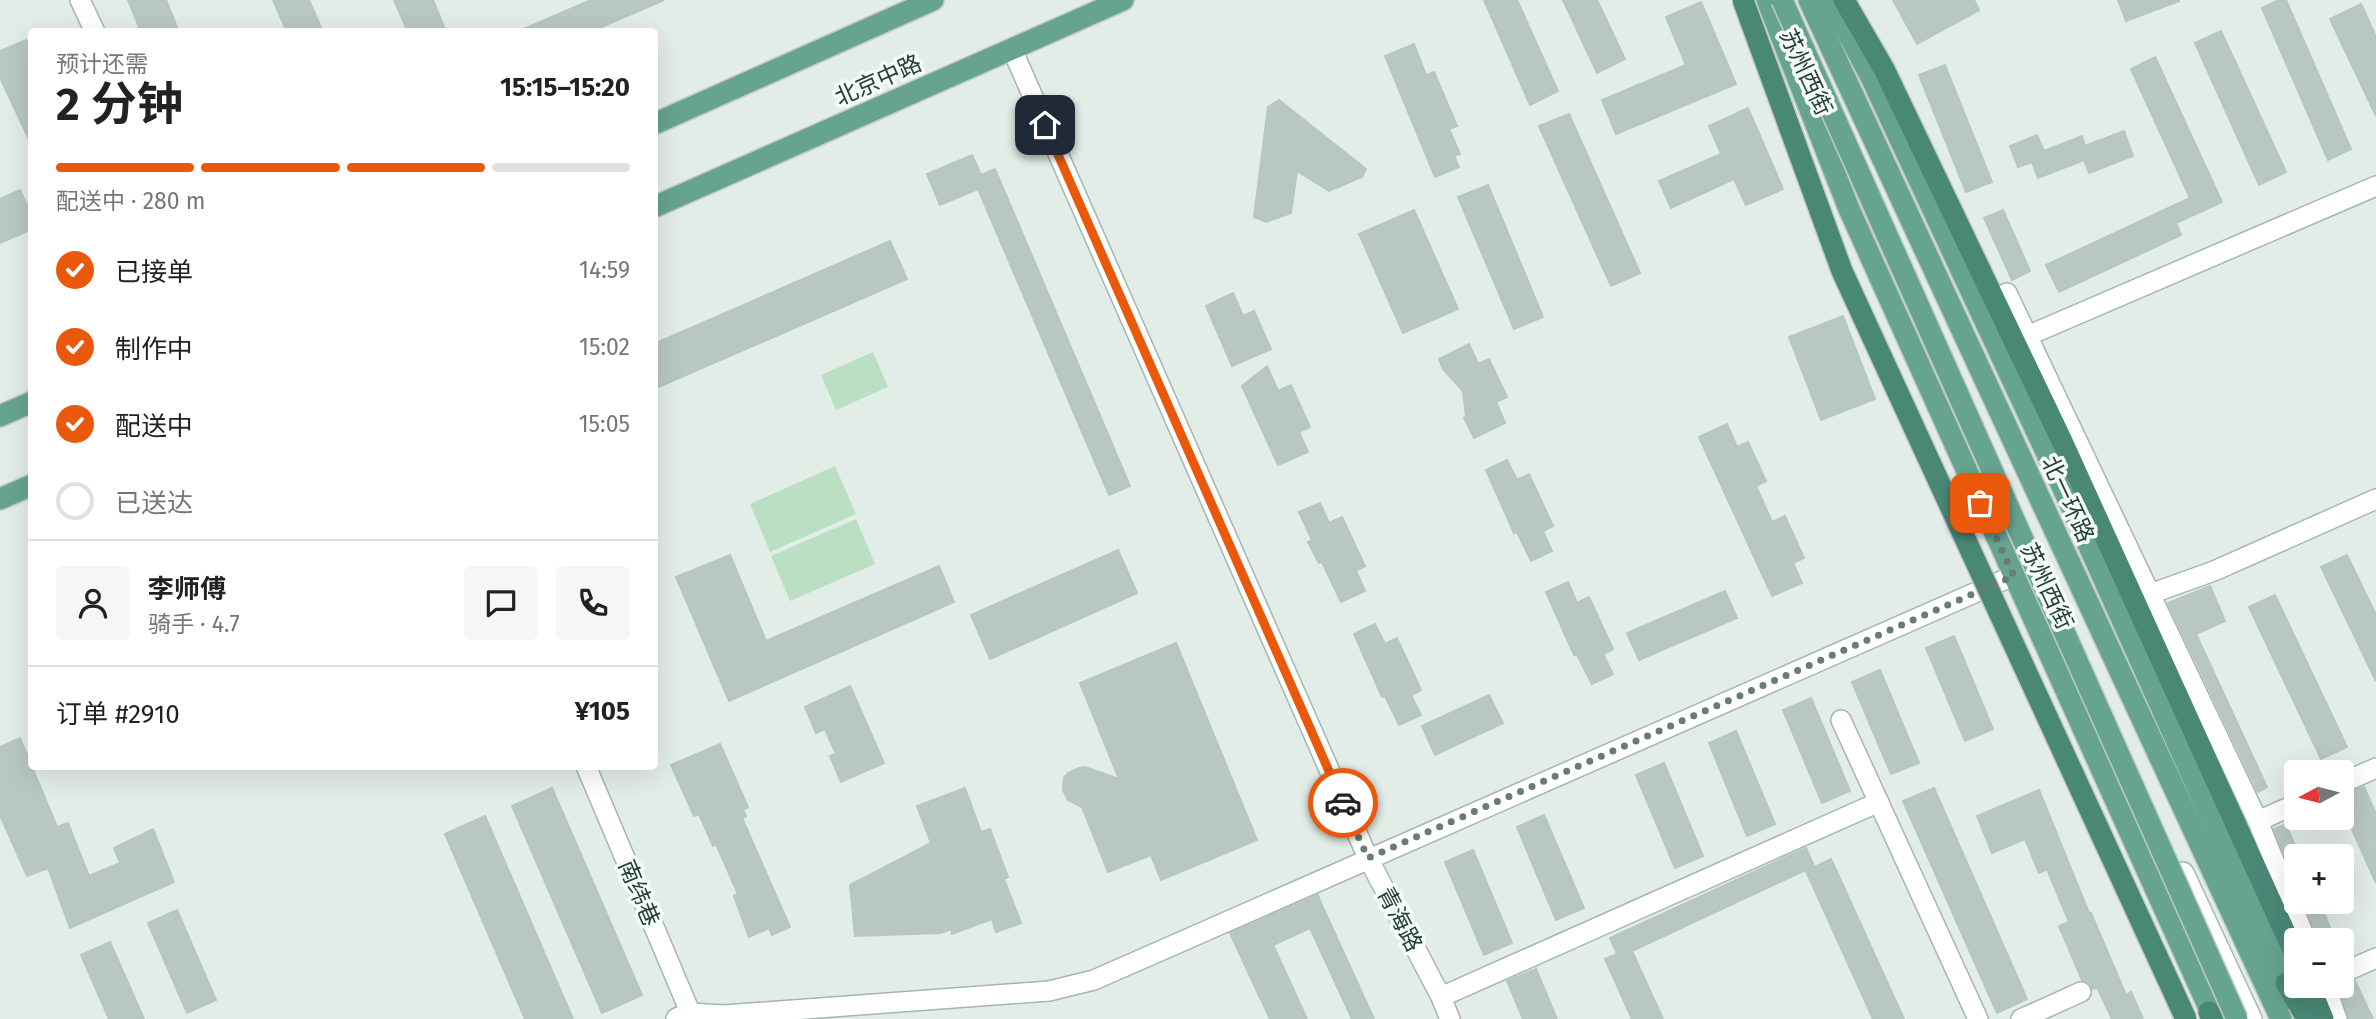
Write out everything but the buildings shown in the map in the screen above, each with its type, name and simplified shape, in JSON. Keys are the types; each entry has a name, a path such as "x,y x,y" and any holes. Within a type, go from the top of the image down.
{"highway":[{"path":"1743,0 1842,271 2186,1019"},
{"path":"1844,0 1884,69 2055,427 2284,931"},
{"path":"2295,998 2307,1019"},
{"path":"2314,998 2323,1019"}],"main road":[{"path":"658,122 933,0"},
{"name":"北京中路","path":"658,204 1122,0"},
{"path":"1767,0 1849,209 2212,1017"},
{"name":"苏州西街","path":"1772,0 2251,1019"},
{"path":"1782,0 2237,1019"},
{"name":"北一环路","path":"1809,0 2281,1019"},
{"name":"苏州西街","path":"1825,0 1873,126 2288,1019"},
{"path":"1830,0 1871,76 2067,497 2284,979"},
{"path":"0,416 28,404"},
{"path":"0,499 28,487"},
{"path":"2292,998 2300,1019"}],"street":[{"path":"80,0 93,28"},
{"name":"青海路","path":"1012,50 1368,858 1450,1019"},
{"path":"2027,336 2376,186"},
{"path":"2007,293 2258,821 2301,928"},
{"path":"2150,594 2214,571 2376,499"},
{"path":"687,1017 1049,991 1094,980 2014,576"},
{"path":"1841,720 1978,1019"},
{"path":"2354,778 2376,768"},
{"name":"南纬巷","path":"588,770 687,1017"},
{"path":"1441,997 1879,802"},
{"path":"2258,821 2284,809"},
{"path":"2354,968 2376,958"},
{"path":"2021,1019 2081,992"},
{"path":"2330,998 2337,1019"}],"green space":[{"path":"873,352 888,387 836,410 821,375"},
{"path":"835,466 856,514 770,552 750,504"},
{"path":"856,519 875,564 790,601 771,556"}],"way so far":[{"path":"1343,803 1368,858 2014,576 1980,503"}],"route":[{"path":"1045,125 1343,803"}]}
